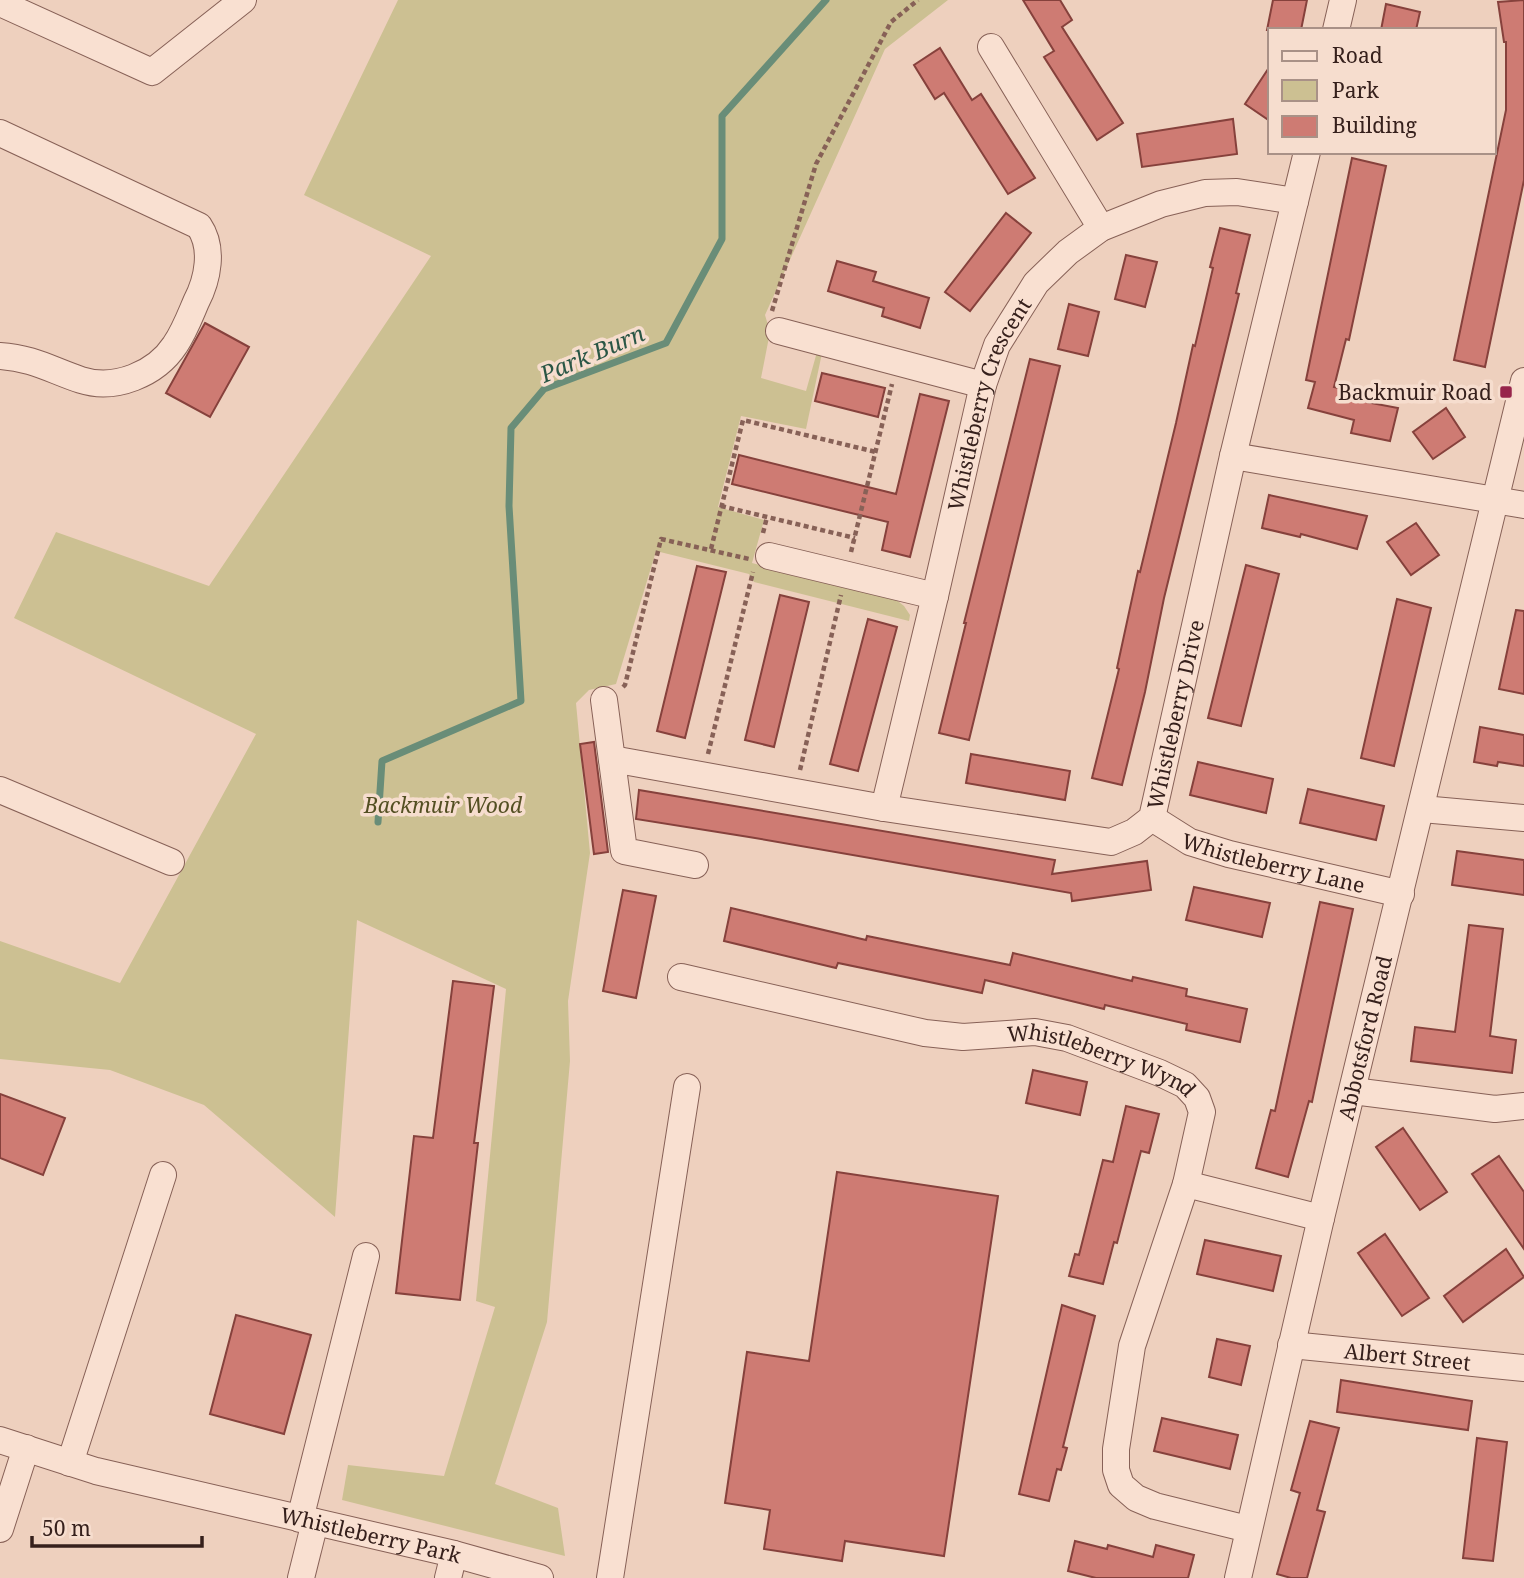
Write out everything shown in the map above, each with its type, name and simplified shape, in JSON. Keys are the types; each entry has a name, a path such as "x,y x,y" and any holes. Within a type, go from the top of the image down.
{"street":[{"path":"0,3 152,72 243,0"},
{"path":"1336,28 1343,0"},
{"path":"991,47 1101,228"},
{"path":"0,133 199,226 206,237 208,254 199,298 175,346 157,364 131,380 104,384 84,381 23,357 0,356"},
{"name":"Whistleberry Drive","path":"612,758 884,807 1111,842 1134,832 1152,818 1233,456 1307,154"},
{"name":"Whistleberry Crescent","path":"884,807 982,385 997,345 1036,283 1068,252 1101,228 1161,204 1205,193 1237,192 1295,201"},
{"path":"779,331 982,385"},
{"name":"Abbotsford Road","path":"1238,1578 1321,1217 1524,381"},
{"path":"1233,456 1524,505"},
{"path":"765,547 846,575 935,596"},
{"path":"604,700 624,851 695,865"},
{"path":"0,790 171,862"},
{"path":"1422,809 1524,818"},
{"name":"Whistleberry Lane","path":"1152,818 1190,842 1203,846 1401,894"},
{"name":"Whistleberry Wynd","path":"681,977 925,1034 963,1037 1035,1032 1068,1038 1160,1073 1185,1086 1197,1098 1202,1112 1186,1184 1132,1346 1116,1449 1116,1470 1121,1485 1136,1498 1155,1506 1248,1529"},
{"path":"610,1578 687,1087"},
{"path":"1353,1091 1495,1110 1524,1106"},
{"path":"70,1463 163,1175"},
{"path":"1186,1184 1321,1217"},
{"path":"301,1578 308,1520 366,1256"},
{"name":"Albert Street","path":"1291,1345 1524,1368"},
{"name":"Whistleberry Park","path":"0,1440 96,1471 308,1520 451,1566 540,1578"},
{"path":"0,1529 26,1448"}],"path":[{"path":"779,331 769,320 816,164 891,22 918,0"},
{"path":"794,791 898,362"},
{"path":"711,549 743,420 876,452"},
{"path":"721,506 855,538"},
{"path":"765,547 767,517"},
{"path":"604,700 625,685 662,538 756,561 703,775"}],"green space":[{"name":"Backmuir Wood","path":"398,0 948,0 885,49 765,315 770,332 761,378 806,391 817,352 822,353 806,429 741,416 718,507 764,520 752,563 894,598 910,615 909,621 754,582 749,574 656,551 616,684 589,690 576,703 590,853 568,1001 570,1061 547,1322 495,1484 558,1508 565,1556 342,1500 348,1465 444,1476 495,1307 476,1301 506,989 357,920 335,1217 204,1105 110,1070 0,1059 0,941 120,983 256,734 14,618 56,532 209,586 431,256 304,195"}],"building":[{"path":"1023,0 1060,0 1072,20 1062,27 1123,123 1097,140 1044,57 1054,51"},
{"path":"1273,0 1307,0 1301,28 1267,30"},
{"path":"1524,0 1524,180 1485,367 1454,360 1506,110 1506,42 1498,2"},
{"path":"1386,4 1420,12 1416,28 1381,28"},
{"path":"940,48 972,100 981,94 1035,178 1008,194 944,93 935,99 914,65"},
{"path":"1268,69 1268,120 1245,104"},
{"path":"1233,119 1237,154 1142,167 1137,134"},
{"path":"1352,158 1386,166 1349,340 1346,339 1334,387 1352,391 1350,399 1398,408 1390,441 1351,433 1354,420 1308,408 1315,382 1306,380"},
{"path":"1006,213 1031,233 970,311 945,292"},
{"path":"1220,228 1250,235 1236,293 1239,294 1164,598 1122,785 1092,778 1119,669 1117,668 1138,571 1140,572 1193,345 1195,346"},
{"path":"1126,255 1157,262 1145,307 1115,299"},
{"path":"837,261 876,272 873,281 929,298 920,328 882,316 884,308 828,291"},
{"path":"1069,304 1099,312 1088,356 1058,349"},
{"path":"205,323 249,347 210,417 166,393"},
{"path":"1030,359 1060,366 969,740 939,733"},
{"path":"822,373 885,388 878,417 815,401"},
{"path":"920,394 949,401 910,557 882,550 888,522 732,484 739,455 896,494"},
{"path":"1446,408 1465,437 1433,459 1413,432"},
{"path":"1269,495 1367,516 1357,549 1301,534 1300,537 1262,528"},
{"path":"1416,523 1439,555 1411,575 1387,542"},
{"path":"1246,565 1279,574 1241,726 1208,718"},
{"path":"697,566 726,572 685,738 657,731"},
{"path":"780,595 809,602 774,747 745,740"},
{"path":"1397,599 1431,608 1394,766 1361,758"},
{"path":"1516,610 1524,611 1524,694 1499,689"},
{"path":"868,619 897,627 858,771 830,764"},
{"path":"1480,727 1524,735 1524,766 1498,762 1497,766 1474,762"},
{"path":"594,742 608,852 594,854 580,744"},
{"path":"971,754 1070,771 1065,800 966,783"},
{"path":"1198,762 1273,779 1266,813 1190,795"},
{"path":"1308,789 1384,806 1376,840 1300,823"},
{"path":"639,790 1055,860 1052,874 1147,861 1151,890 1072,901 1071,893 636,819"},
{"path":"1457,851 1524,860 1524,895 1452,885"},
{"path":"1194,887 1270,903 1262,937 1186,920"},
{"path":"623,890 656,896 636,998 603,991"},
{"path":"1320,902 1353,909 1312,1102 1309,1101 1288,1177 1256,1168 1271,1110 1275,1111"},
{"path":"731,908 866,940 867,936 1010,965 1013,953 1132,981 1133,977 1187,989 1186,996 1247,1009 1240,1042 1186,1030 1187,1024 1105,1005 1104,1009 985,980 982,993 838,963 836,968 724,941"},
{"path":"1469,925 1503,929 1490,1036 1516,1040 1512,1073 1411,1061 1415,1027 1455,1032"},
{"path":"453,981 494,986 474,1143 478,1143 460,1300 396,1293 414,1136 433,1138"},
{"path":"1033,1070 1087,1082 1080,1115 1026,1103"},
{"path":"0,1094 65,1118 43,1175 0,1158"},
{"path":"1126,1106 1159,1114 1149,1153 1141,1151 1117,1243 1114,1242 1103,1284 1069,1276 1075,1254 1079,1255 1103,1160 1113,1162"},
{"path":"1403,1128 1447,1192 1420,1210 1376,1147"},
{"path":"1499,1156 1524,1192 1524,1249 1472,1174"},
{"path":"837,1172 998,1196 944,1556 845,1541 842,1561 764,1549 770,1510 725,1503 747,1352 809,1361"},
{"path":"1385,1234 1429,1298 1402,1316 1358,1253"},
{"path":"1205,1240 1281,1256 1273,1291 1197,1274"},
{"path":"1506,1249 1524,1277 1463,1322 1444,1296"},
{"path":"1062,1305 1095,1316 1063,1447 1067,1448 1061,1470 1057,1469 1049,1501 1019,1494"},
{"path":"236,1315 311,1335 284,1434 210,1414"},
{"path":"1217,1339 1250,1346 1241,1385 1209,1377"},
{"path":"1341,1380 1472,1401 1468,1430 1337,1412"},
{"path":"1162,1418 1238,1435 1230,1469 1154,1451"},
{"path":"1310,1421 1339,1428 1317,1510 1325,1512 1307,1578 1291,1578 1277,1574 1300,1493 1291,1490"},
{"path":"1477,1438 1507,1442 1493,1561 1463,1558"},
{"path":"1075,1541 1107,1549 1108,1545 1153,1557 1156,1545 1194,1555 1188,1578 1096,1578 1068,1571"}],"waterway":[{"name":"Park Burn","path":"378,822 382,761 521,701 509,506 511,428 544,389 666,343 722,239 722,116 826,0"}],"place":[{"name":"Backmuir Road","path":"1506,392"}]}
